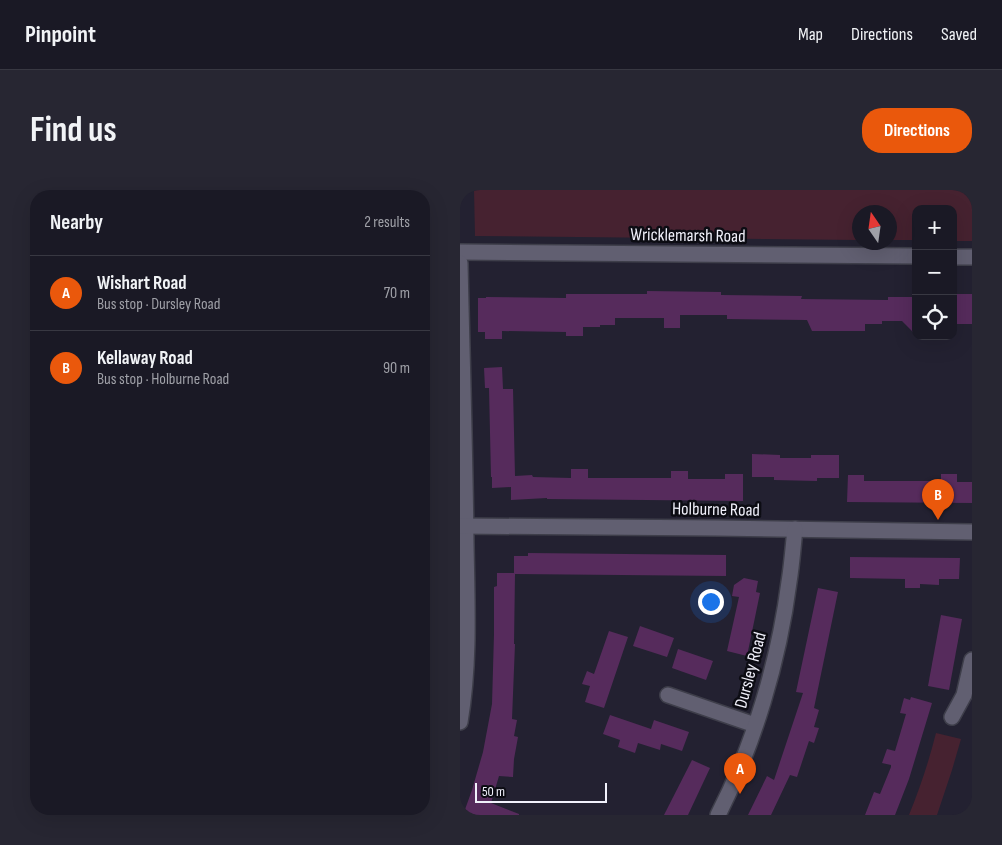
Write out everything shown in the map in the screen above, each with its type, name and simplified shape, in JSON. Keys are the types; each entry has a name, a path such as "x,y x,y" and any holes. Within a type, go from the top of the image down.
{"street":[{"name":"Wricklemarsh Road","path":"460,252 912,256"},
{"path":"957,257 972,257"},
{"path":"460,263 466,658 464,700 460,722"},
{"name":"Holburne Road","path":"463,526 972,532"},
{"name":"Dursley Road","path":"718,815 739,770 767,686 780,634 789,583 795,529"},
{"path":"952,718 964,695 972,660"},
{"path":"668,695 755,725"}],"shaded area":[{"path":"474,190 972,190 972,241 957,241 957,205 912,205 912,240 897,240 897,205 852,205 852,240 475,236"},
{"path":"936,733 961,739 952,770 937,815 909,815 924,774"}],"building":[{"path":"647,291 721,292 721,295 802,296 801,299 888,300 888,297 912,297 912,331 902,321 882,321 882,324 865,324 865,331 812,331 807,320 727,319 727,315 680,315 680,328 664,328 664,318 615,318 615,325 583,327 583,336 566,336 566,332 502,331 502,339 485,339 485,332 478,332 478,298 566,298 566,294 647,294"},
{"path":"957,294 972,294 972,324 957,324"},
{"path":"502,367 503,389 513,389 515,476 532,475 533,477 571,478 571,469 588,469 588,478 671,478 671,471 688,471 688,479 725,479 725,474 743,474 743,501 547,498 511,500 511,487 492,488 491,477 489,388 485,388 484,368"},
{"path":"752,454 780,455 780,458 811,458 811,455 839,455 839,478 817,478 817,481 774,480 774,477 752,477"},
{"path":"941,474 957,474 957,482 972,482 972,503 847,502 848,475 864,475 864,481 941,481"},
{"path":"528,553 726,555 726,576 515,574 512,719 517,720 514,736 518,737 513,777 499,776 491,803 519,815 463,815 483,752 492,704 494,587 497,586 497,573 514,573 514,556 528,556"},
{"path":"850,557 960,558 959,579 939,579 939,585 920,584 920,588 905,588 905,579 850,578"},
{"path":"744,578 758,581 756,592 760,593 747,656 727,651 739,597 732,596 734,585"},
{"path":"818,588 838,592 814,708 819,710 814,727 819,728 814,743 809,741 797,777 790,775 771,815 748,815 767,776 774,780 803,693 796,692"},
{"path":"941,615 962,619 949,690 928,686"},
{"path":"640,626 674,638 667,657 633,646"},
{"path":"609,631 628,637 604,708 585,702 590,686 582,684 587,671 594,674"},
{"path":"678,649 713,661 706,680 672,668"},
{"path":"911,697 932,703 909,779 895,815 865,815 874,792 880,794 891,767 891,765 882,763 887,749 895,751 906,714 900,713 904,698 910,700"},
{"path":"610,715 651,729 654,720 689,732 682,751 661,744 660,750 638,743 635,753 618,747 620,740 603,734"},
{"path":"692,760 710,768 688,815 664,815"}],"place":[{"name":"Kellaway Road","path":"938,520"},
{"name":"Wishart Road","path":"740,794"}]}
